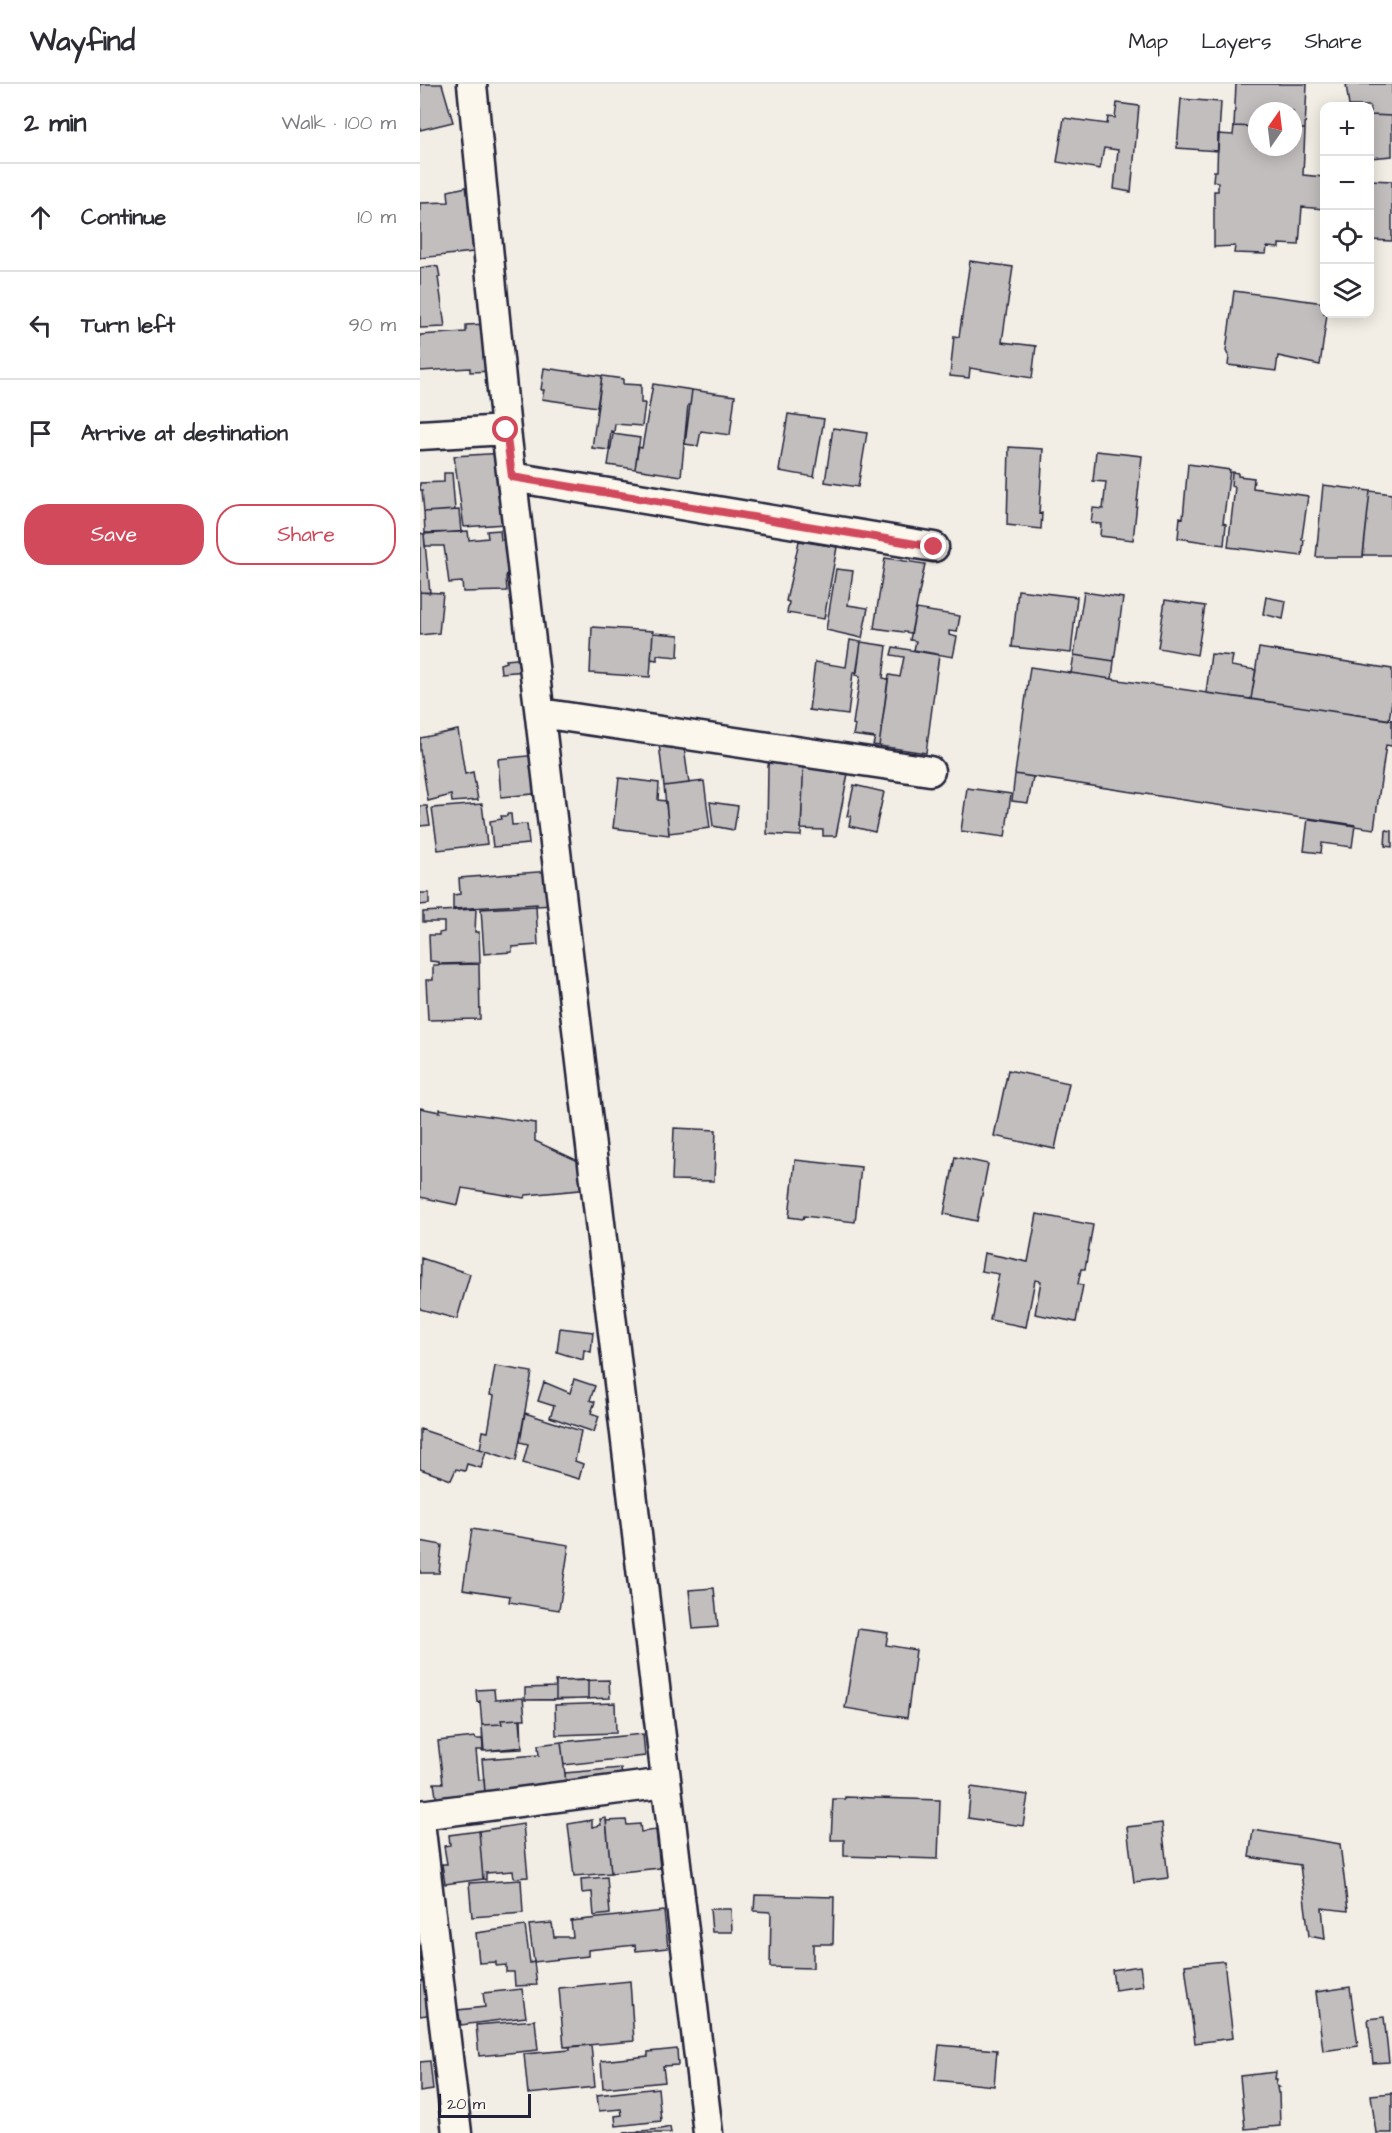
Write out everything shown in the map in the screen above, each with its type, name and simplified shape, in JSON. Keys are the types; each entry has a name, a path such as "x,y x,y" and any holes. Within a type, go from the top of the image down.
{"street":[{"path":"472,84 506,430 708,2133"},
{"path":"420,435 506,430"},
{"path":"512,477 934,547"},
{"path":"540,713 930,771"},
{"path":"420,1815 666,1783"},
{"path":"420,1822 457,2133"}],"building":[{"path":"420,84 442,84 453,122 420,130"},
{"path":"1236,84 1307,84 1305,129 1302,129 1302,102 1248,102 1248,127 1234,126"},
{"path":"1346,84 1392,84 1392,116 1374,115 1374,102 1348,102"},
{"path":"1181,99 1221,102 1218,151 1177,148"},
{"path":"1117,103 1139,106 1131,192 1114,189 1118,150 1104,148 1100,169 1057,162 1064,118 1107,124 1108,117 1115,118"},
{"path":"1374,115 1392,116 1392,156 1374,158"},
{"path":"1234,126 1248,127 1248,156 1302,156 1302,129 1305,129 1303,175 1320,177 1320,209 1302,207 1299,245 1279,244 1279,248 1267,247 1266,254 1234,253 1235,246 1214,247 1214,191 1218,191 1218,182 1213,181 1214,171 1217,171 1218,134 1233,135"},
{"path":"1374,180 1392,181 1392,241 1374,240"},
{"path":"471,186 473,252 420,258 420,203 449,202 448,191"},
{"path":"970,261 1013,267 1002,342 1036,346 1032,378 970,368 969,378 950,376 954,336 959,337"},
{"path":"438,267 445,327 420,328 420,268"},
{"path":"1234,291 1320,302 1320,318 1326,318 1320,365 1278,356 1276,371 1228,365 1229,357 1226,351"},
{"path":"488,324 494,371 470,372 470,368 420,371 420,335 466,332 466,325"},
{"path":"544,368 602,376 597,407 542,399"},
{"path":"602,376 623,379 623,384 641,385 641,403 645,403 642,426 615,424 614,432 611,431 609,450 592,448"},
{"path":"653,384 692,390 690,405 688,405 681,476 635,469 638,447 642,448"},
{"path":"692,390 735,396 730,435 701,431 698,446 685,444"},
{"path":"788,414 824,419 814,477 779,471"},
{"path":"833,428 867,433 858,487 825,482"},
{"path":"613,434 640,438 635,469 608,465"},
{"path":"1009,447 1043,449 1039,514 1042,513 1041,529 1007,525"},
{"path":"1096,451 1142,456 1133,540 1100,536 1101,524 1091,523 1093,508 1103,509 1106,482 1093,481"},
{"path":"505,453 504,524 464,527 454,456"},
{"path":"1188,464 1230,470 1223,523 1226,524 1224,545 1178,538 1180,517 1183,518"},
{"path":"1232,472 1238,473 1238,476 1254,478 1253,488 1308,496 1302,537 1304,540 1302,556 1228,547 1235,487 1231,486"},
{"path":"444,473 452,473 455,510 424,512 420,483 444,482"},
{"path":"1323,485 1370,491 1363,557 1316,557"},
{"path":"1370,491 1392,494 1392,555 1363,555"},
{"path":"459,510 461,532 425,533 424,512"},
{"path":"500,530 501,540 513,538 522,591 511,592 508,569 507,591 463,592 462,582 449,583 444,546 425,546 424,534 468,531 469,540 488,538 487,531"},
{"path":"420,533 424,534 430,593 420,592"},
{"path":"799,541 837,547 824,619 787,613 789,602 786,601"},
{"path":"885,558 925,564 911,633 874,628"},
{"path":"836,569 853,571 848,605 868,608 862,638 826,630"},
{"path":"1018,590 1077,597 1071,653 1012,647"},
{"path":"420,592 443,593 439,633 420,635"},
{"path":"1084,592 1123,598 1114,661 1074,655"},
{"path":"1266,597 1286,601 1283,619 1263,614"},
{"path":"1165,600 1205,606 1197,655 1158,648"},
{"path":"916,609 960,616 957,632 949,631 949,635 957,637 953,657 914,650 916,641 910,640"},
{"path":"592,627 653,631 650,677 590,673"},
{"path":"653,633 679,635 678,657 657,655 657,660 651,659"},
{"path":"850,640 861,642 857,672 853,672 848,715 809,710 815,662 846,667"},
{"path":"861,642 887,646 883,678 888,679 879,746 873,745 875,738 853,735 860,676 856,675"},
{"path":"893,647 939,655 926,753 879,746 889,675 900,677 904,657 891,655"},
{"path":"1259,648 1392,669 1392,701 1389,720 1251,699"},
{"path":"1211,654 1233,656 1231,666 1256,670 1251,699 1206,693"},
{"path":"1074,655 1114,661 1112,679 1071,673"},
{"path":"527,658 528,671 501,673 500,664 506,660"},
{"path":"1030,667 1392,720 1392,746 1386,745 1374,829 1015,774"},
{"path":"458,730 465,774 473,772 478,800 452,802 451,795 428,801 420,738"},
{"path":"683,741 689,783 664,786 659,744"},
{"path":"771,750 804,752 801,836 767,834 768,766"},
{"path":"537,755 543,793 501,797 498,759"},
{"path":"804,755 850,763 836,836 823,836 823,830 801,829"},
{"path":"1015,774 1033,777 1028,803 1012,801"},
{"path":"619,778 659,783 658,800 666,801 669,835 613,828"},
{"path":"704,781 710,828 669,833 664,786"},
{"path":"854,785 884,792 875,832 849,826 851,816 847,816"},
{"path":"967,788 1011,794 1005,837 961,831"},
{"path":"710,802 738,806 734,830 713,826"},
{"path":"482,804 487,844 438,850 432,808"},
{"path":"420,806 427,806 430,825 420,826"},
{"path":"511,814 512,825 527,824 529,844 493,847 490,821 502,819 501,816 507,816"},
{"path":"1308,818 1355,825 1352,847 1322,843 1321,853 1304,851"},
{"path":"1386,830 1392,831 1392,847 1385,846"},
{"path":"551,871 555,905 453,909 453,895 460,894 459,878"},
{"path":"420,893 429,893 429,904 420,905"},
{"path":"536,906 538,945 512,947 512,952 484,954 481,909"},
{"path":"476,909 475,932 479,932 480,963 439,964 439,962 430,961 429,935 439,935 444,932 444,922 423,922 423,912"},
{"path":"479,964 480,1019 428,1020 426,980 433,980 433,965"},
{"path":"1008,1070 1069,1083 1055,1149 994,1136"},
{"path":"420,1108 535,1123 535,1141 587,1165 590,1189 526,1195 524,1198 462,1188 458,1205 420,1197"},
{"path":"674,1128 716,1130 714,1181 672,1180"},
{"path":"955,1157 988,1164 977,1221 944,1214"},
{"path":"795,1160 861,1167 855,1222 804,1216 803,1219 789,1217"},
{"path":"1037,1214 1093,1225 1085,1269 1081,1269 1078,1284 1083,1285 1076,1322 1035,1314 1041,1281 1035,1280 1026,1327 990,1320 999,1274 981,1271 984,1253 1028,1262"},
{"path":"421,1258 470,1274 457,1319 420,1309"},
{"path":"560,1328 593,1332 591,1352 584,1350 583,1360 557,1352"},
{"path":"495,1366 532,1372 516,1461 480,1449 483,1431 488,1432 494,1396 490,1395"},
{"path":"574,1379 595,1386 590,1400 595,1402 591,1413 599,1416 594,1432 550,1417 554,1406 538,1401 544,1382 570,1393"},
{"path":"525,1413 581,1431 575,1461 583,1464 579,1479 523,1463 528,1444 520,1442"},
{"path":"420,1429 486,1451 481,1468 467,1464 465,1471 456,1469 451,1480 420,1469"},
{"path":"472,1529 569,1545 559,1610 509,1602 510,1596 463,1589"},
{"path":"420,1541 442,1545 439,1573 420,1573"},
{"path":"714,1588 718,1627 693,1629 689,1590"},
{"path":"858,1629 888,1633 886,1645 916,1650 907,1718 845,1708"},
{"path":"588,1680 588,1699 525,1700 525,1688 556,1687 555,1681"},
{"path":"609,1680 610,1698 556,1700 556,1681"},
{"path":"494,1689 495,1700 523,1698 525,1719 520,1719 522,1747 484,1751 480,1701 477,1702 476,1690"},
{"path":"615,1703 616,1733 556,1735 555,1705"},
{"path":"521,1719 522,1749 483,1751 482,1725 502,1724 501,1720"},
{"path":"643,1734 645,1756 564,1765 561,1742"},
{"path":"475,1737 482,1739 484,1750 476,1750 479,1780 484,1779 486,1804 438,1810 434,1783 443,1783 438,1741"},
{"path":"561,1742 567,1791 486,1804 482,1759 539,1755 538,1745"},
{"path":"621,1768 623,1789 567,1791 565,1773"},
{"path":"971,1787 1028,1795 1023,1826 968,1818"},
{"path":"845,1797 940,1800 938,1859 844,1856 844,1840 831,1840 833,1799 845,1799"},
{"path":"606,1818 611,1873 574,1876 568,1824 592,1820 592,1827 601,1825 600,1819"},
{"path":"626,1820 627,1825 640,1824 641,1832 656,1830 660,1868 611,1873 606,1821"},
{"path":"1162,1823 1168,1878 1134,1882 1127,1827"},
{"path":"523,1824 528,1877 514,1878 513,1871 486,1873 486,1880 483,1879 479,1831"},
{"path":"1253,1830 1340,1844 1348,1911 1322,1908 1325,1939 1309,1936 1300,1865 1249,1857"},
{"path":"479,1831 483,1879 445,1884 442,1864 447,1864 444,1846 450,1845 449,1835"},
{"path":"607,1877 610,1914 594,1916 592,1892 582,1893 581,1879"},
{"path":"521,1880 523,1913 472,1917 469,1883"},
{"path":"755,1895 834,1897 833,1944 813,1944 813,1968 770,1967 771,1912 754,1911"},
{"path":"710,1909 731,1909 732,1932 712,1932"},
{"path":"664,1911 668,1948 636,1951 635,1945 588,1950 588,1956 534,1962 529,1925 552,1923 554,1937 573,1937 571,1921"},
{"path":"525,1926 530,1963 534,1962 537,1985 515,1986 514,1972 506,1972 506,1965 496,1966 496,1962 479,1963 476,1933"},
{"path":"1224,1961 1233,2038 1195,2043 1185,1965"},
{"path":"1140,1966 1143,1986 1115,1990 1112,1970"},
{"path":"430,1980 434,2014 420,2016 420,1981"},
{"path":"630,1981 634,2041 564,2047 559,1988"},
{"path":"1350,1987 1358,2046 1323,2051 1316,1992"},
{"path":"522,1989 526,2017 461,2025 458,2010 485,2007 483,1993"},
{"path":"1384,2017 1389,2062 1373,2063 1368,2019"},
{"path":"535,2020 538,2050 479,2056 476,2025"},
{"path":"591,2045 595,2087 528,2094 524,2054 570,2050 570,2047"},
{"path":"939,2045 997,2050 994,2086 935,2080"},
{"path":"677,2049 678,2065 663,2066 665,2082 603,2088 601,2061 648,2056 648,2052"},
{"path":"430,2061 433,2090 420,2092 420,2062"},
{"path":"1276,2072 1276,2085 1279,2087 1277,2087 1280,2126 1245,2129 1240,2076"},
{"path":"658,2088 661,2121 616,2126 615,2116 622,2115 621,2109 599,2111 597,2095"},
{"path":"1392,2093 1392,2133 1376,2133 1371,2095"},
{"path":"670,2127 671,2133 623,2133 661,2129"}],"route":[{"path":"506,430 512,477 934,547"}]}
